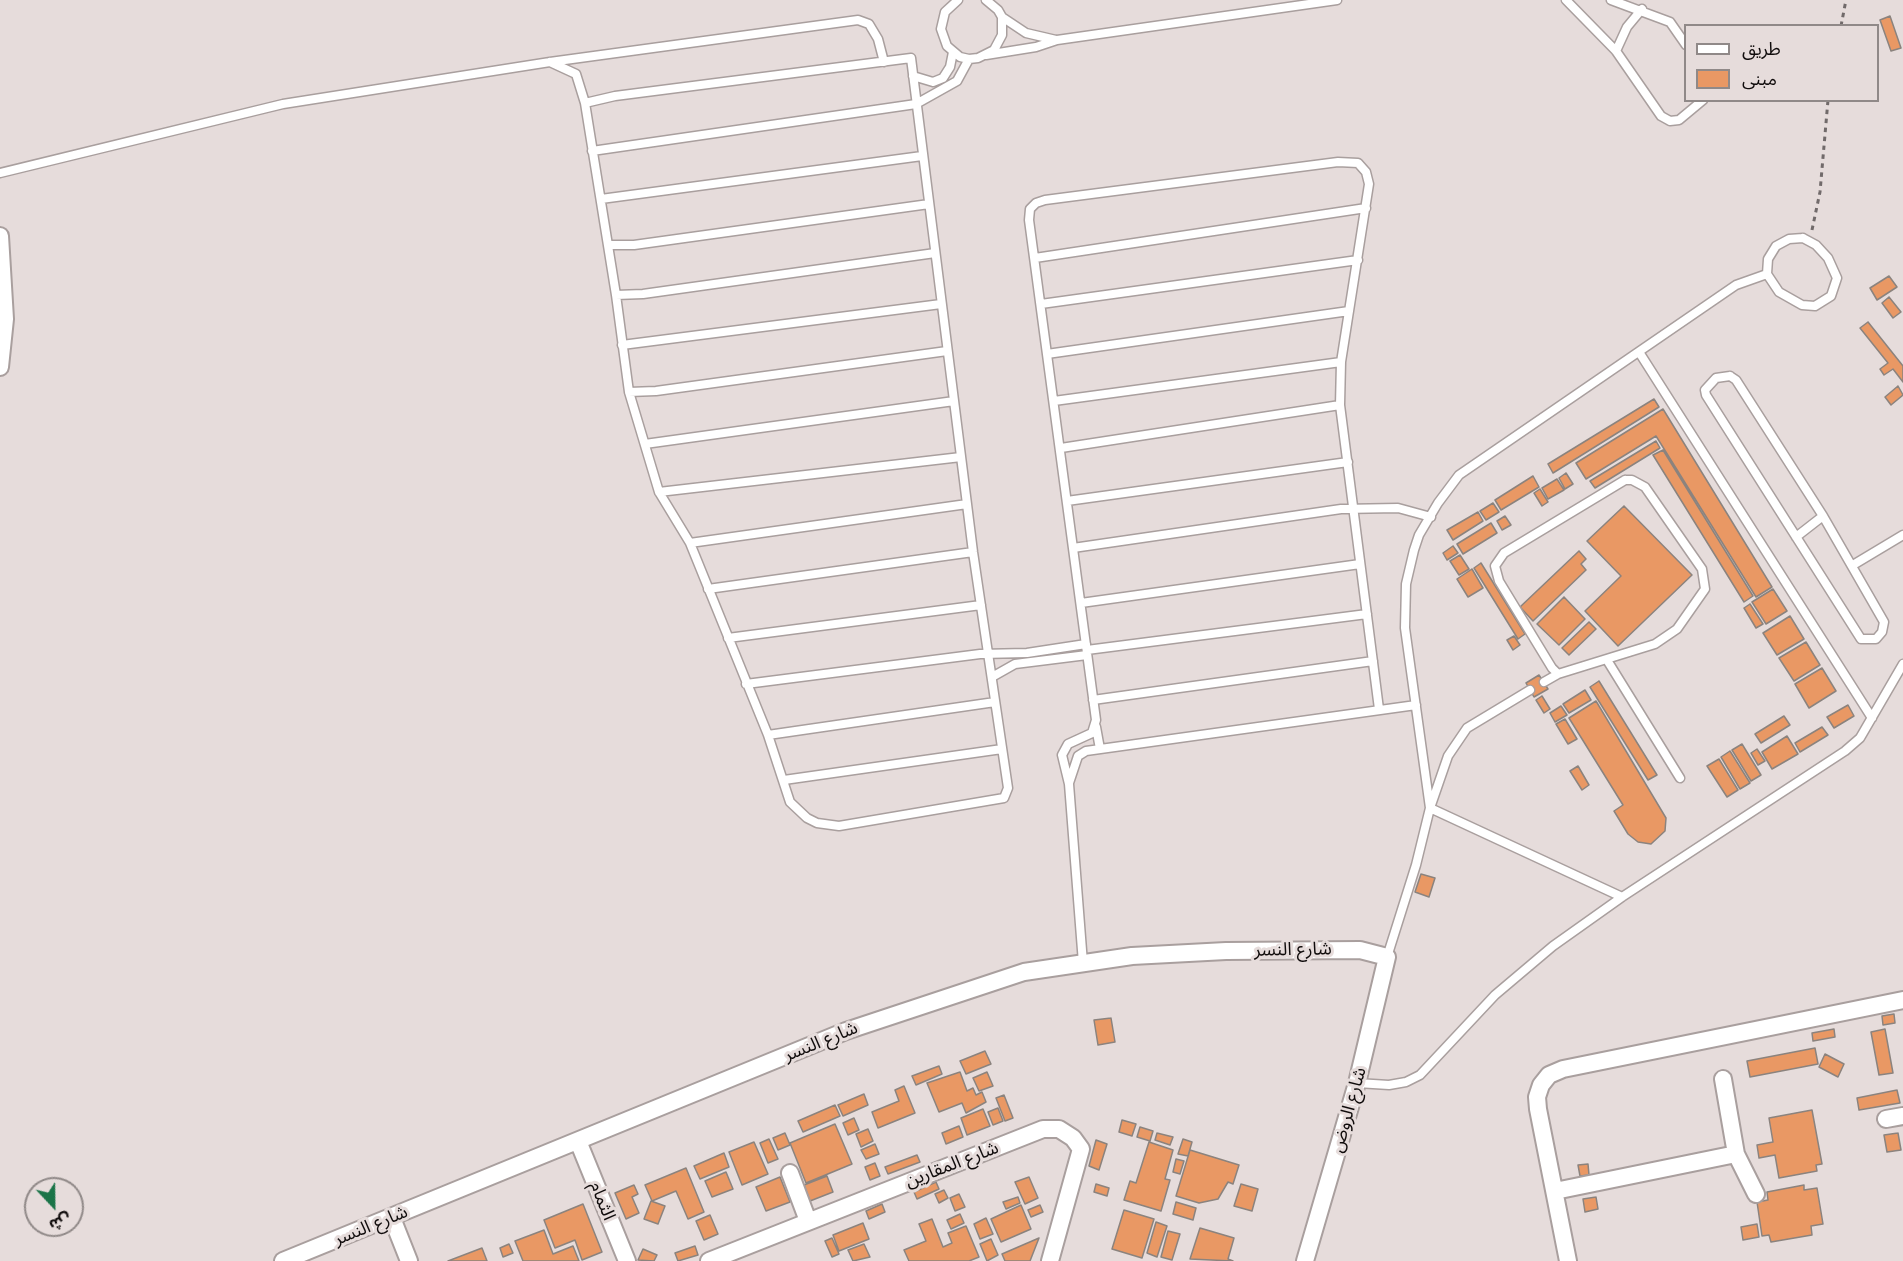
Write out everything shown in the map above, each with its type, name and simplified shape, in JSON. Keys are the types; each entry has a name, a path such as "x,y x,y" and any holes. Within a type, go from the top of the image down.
{"street":[{"path":"0,236 5,319 0,366"},
{"name":"شارع النسر","path":"283,1261 846,1031 1024,972 1132,956 1226,951 1360,950 1387,957"},
{"name":"شارع الروض","path":"1305,1261 1357,1083 1387,957"},
{"path":"1568,1261 1537,1097 1541,1085 1549,1075 1563,1069 1903,1000"},
{"path":"1723,1079 1736,1154 1756,1194"},
{"name":"شارع المقارين","path":"709,1261 1043,1129 1059,1129 1073,1138 1081,1149 1050,1261"},
{"name":"الثمام","path":"578,1141 627,1261"},
{"path":"1555,1191 1736,1154"},
{"path":"790,1173 808,1221"},
{"path":"392,1218 409,1261"}],"lane":[{"path":"958,0 945,12 941,29 942,38 953,52 969,59 1057,40 1337,0"},
{"path":"986,0 998,10 1002,17 1026,33 1057,40"},
{"path":"1566,0 1616,51 1661,116 1670,121 1679,120 1701,102"},
{"path":"1611,0 1642,9 1670,22 1684,42"},
{"path":"1616,51 1627,27 1642,9"},
{"path":"986,55 999,43 1002,35 1002,17"},
{"path":"0,173 283,104 550,62 858,20 869,24 878,39 884,62"},
{"path":"913,76 933,82 943,78 950,67 953,52"},
{"path":"550,62 576,74 585,103 609,245 629,392 659,492 690,543 768,735 790,802 798,811 817,823 839,826 1004,798 1008,788 973,552 911,58 615,96 585,103"},
{"path":"592,151 916,104 957,81 969,59"},
{"path":"601,199 922,156"},
{"path":"1100,749 1030,209 1036,203 1045,200 1352,161 1363,167 1369,177 1341,362 1340,405 1379,709"},
{"path":"609,245 634,245 928,204"},
{"path":"1035,258 1366,208"},
{"path":"1789,239 1810,241 1828,258 1836,272 1834,290 1826,300 1815,306 1802,305 1779,292 1767,274 1768,259 1776,246 1789,239"},
{"path":"616,295 643,294 935,253"},
{"path":"1041,304 1358,260"},
{"path":"1430,808 1405,628 1406,584 1419,535 1459,475 1736,285 1767,274"},
{"path":"622,345 941,304"},
{"path":"1047,354 1349,311"},
{"path":"629,392 656,391 947,351"},
{"path":"1640,352 1872,718"},
{"path":"1054,401 1341,362"},
{"path":"1730,376 1736,380 1823,516 1884,622 1882,632 1869,641 1861,639 1706,395 1705,390 1716,378 1730,376"},
{"path":"645,444 954,401"},
{"path":"1061,448 1340,405"},
{"path":"659,492 961,457"},
{"path":"1067,501 1347,462"},
{"path":"1544,682 1558,674 1655,644 1670,634 1702,595 1706,582 1702,569 1645,488 1632,480 1617,483 1504,553 1495,566 1499,581 1552,669 1558,674"},
{"path":"690,543 967,504"},
{"path":"1073,548 1354,509 1398,508 1431,517"},
{"path":"1797,537 1823,516"},
{"path":"1853,565 1903,535"},
{"path":"708,589 973,552"},
{"path":"1081,603 1360,564"},
{"path":"728,638 981,605"},
{"path":"992,677 1015,664 1087,650 1367,614"},
{"path":"746,684 988,653 1087,650"},
{"path":"1607,660 1680,778"},
{"path":"1093,700 1373,661"},
{"path":"1357,1083 1389,1085 1406,1082 1420,1075 1472,1018 1520,973 1622,897 1845,751 1860,738 1903,664"},
{"path":"1387,957 1416,865 1430,808 1456,741 1480,718 1530,690"},
{"path":"768,735 995,702"},
{"path":"1069,784 1078,756 1086,751 1416,705"},
{"path":"1083,963 1069,784 1062,755 1068,744 1092,733 1096,727"},
{"path":"784,780 1002,749"},
{"path":"1430,808 1622,897"}],"path":[{"path":"1841,24 1846,0"},
{"path":"1810,241 1820,192 1828,102"}],"building":[{"path":"1890,16 1901,48 1891,51 1880,20"},
{"path":"1889,276 1897,287 1877,300 1870,288"},
{"path":"1889,297 1901,312 1893,318 1882,303"},
{"path":"1868,322 1903,366 1903,382 1893,369 1884,375 1880,369 1888,363 1860,328"},
{"path":"1898,386 1903,395 1891,405 1885,397"},
{"path":"1654,399 1659,407 1553,473 1548,464"},
{"path":"1663,409 1772,587 1756,597 1656,436 1586,479 1576,463"},
{"path":"1656,441 1660,448 1595,488 1590,481"},
{"path":"1663,450 1753,596 1744,602 1653,455"},
{"path":"1566,473 1573,484 1565,489 1559,478"},
{"path":"1533,476 1539,487 1501,510 1495,500"},
{"path":"1557,479 1564,490 1548,499 1542,488"},
{"path":"1540,489 1548,502 1542,506 1534,493"},
{"path":"1493,503 1499,512 1486,520 1480,511"},
{"path":"1624,506 1692,575 1618,646 1585,611 1621,576 1587,541"},
{"path":"1478,512 1483,521 1453,540 1447,530"},
{"path":"1505,516 1511,525 1502,530 1497,521"},
{"path":"1491,523 1497,533 1463,554 1457,544"},
{"path":"1453,546 1458,553 1447,560 1443,553"},
{"path":"1579,551 1586,559 1581,564 1586,570 1533,621 1520,607"},
{"path":"1460,555 1469,569 1459,575 1450,561"},
{"path":"1481,563 1525,634 1518,639 1474,568"},
{"path":"1472,569 1483,588 1468,597 1457,579"},
{"path":"1773,589 1787,611 1766,624 1752,602"},
{"path":"1564,597 1585,619 1559,645 1537,624"},
{"path":"1750,604 1763,624 1756,628 1744,608"},
{"path":"1790,616 1804,639 1777,655 1763,633"},
{"path":"1589,622 1596,629 1569,655 1562,648"},
{"path":"1514,636 1520,645 1513,650 1507,640"},
{"path":"1806,642 1820,665 1794,681 1779,658"},
{"path":"1822,668 1836,691 1809,708 1795,684"},
{"path":"1539,675 1548,689 1534,697 1526,683"},
{"path":"1599,681 1657,775 1648,780 1590,687"},
{"path":"1585,690 1591,700 1569,713 1563,704"},
{"path":"1542,696 1550,709 1544,713 1536,700"},
{"path":"1596,701 1666,818 1665,831 1651,844 1638,842 1628,834 1614,811 1623,805 1569,718"},
{"path":"1848,705 1854,716 1834,728 1827,717"},
{"path":"1561,706 1567,715 1555,722 1550,713"},
{"path":"1784,716 1790,725 1761,743 1755,734"},
{"path":"1565,719 1577,739 1568,744 1556,724"},
{"path":"1822,727 1828,735 1800,752 1795,743"},
{"path":"1787,736 1798,754 1772,769 1762,752"},
{"path":"1742,744 1761,775 1751,781 1732,750"},
{"path":"1757,749 1765,761 1758,765 1751,753"},
{"path":"1730,751 1750,783 1740,789 1721,757"},
{"path":"1719,759 1738,790 1727,797 1707,766"},
{"path":"1578,766 1589,785 1582,790 1570,771"},
{"path":"1421,874 1435,878 1429,897 1415,892"},
{"path":"1894,1014 1895,1023 1883,1025 1882,1016"},
{"path":"1111,1018 1115,1042 1098,1045 1094,1020"},
{"path":"1834,1029 1835,1037 1813,1041 1812,1033"},
{"path":"1885,1029 1893,1073 1879,1075 1871,1032"},
{"path":"1815,1048 1818,1064 1750,1077 1747,1061"},
{"path":"985,1051 991,1064 966,1074 960,1061"},
{"path":"1825,1054 1844,1064 1838,1077 1819,1067"},
{"path":"939,1066 942,1074 916,1085 912,1076"},
{"path":"960,1072 967,1091 973,1088 976,1095 982,1092 986,1102 966,1113 962,1103 939,1112 927,1083"},
{"path":"987,1072 993,1086 979,1091 973,1078"},
{"path":"904,1086 915,1113 878,1128 872,1112 899,1101 895,1090"},
{"path":"1897,1090 1900,1103 1859,1110 1857,1098"},
{"path":"864,1094 868,1105 843,1116 838,1105"},
{"path":"1004,1095 1013,1118 1005,1121 996,1098"},
{"path":"835,1105 840,1116 803,1132 798,1121"},
{"path":"998,1108 1003,1121 993,1125 988,1112"},
{"path":"983,1109 990,1126 967,1135 961,1118"},
{"path":"1812,1110 1822,1164 1816,1165 1817,1171 1779,1178 1775,1155 1759,1158 1757,1145 1773,1142 1769,1118"},
{"path":"854,1118 859,1130 848,1135 843,1123"},
{"path":"1122,1120 1136,1124 1132,1136 1119,1132"},
{"path":"835,1124 852,1164 806,1183 790,1143"},
{"path":"959,1126 963,1137 946,1144 942,1133"},
{"path":"1140,1127 1153,1131 1150,1141 1137,1137"},
{"path":"868,1129 873,1141 861,1147 856,1134"},
{"path":"785,1133 790,1145 778,1150 773,1138"},
{"path":"1157,1133 1173,1137 1170,1145 1155,1140"},
{"path":"1898,1133 1901,1150 1887,1152 1884,1135"},
{"path":"769,1139 778,1159 768,1163 760,1143"},
{"path":"1183,1139 1192,1142 1188,1156 1178,1154"},
{"path":"1096,1140 1107,1144 1099,1170 1089,1166"},
{"path":"754,1142 768,1174 742,1185 729,1152"},
{"path":"1149,1142 1173,1150 1165,1179 1170,1180 1161,1211 1124,1200 1130,1181 1136,1183"},
{"path":"875,1144 879,1154 866,1159 861,1150"},
{"path":"1190,1150 1239,1165 1233,1184 1228,1182 1218,1199 1199,1203 1176,1196"},
{"path":"724,1153 729,1167 700,1179 694,1166"},
{"path":"917,1155 920,1162 888,1174 885,1167"},
{"path":"1176,1159 1184,1161 1180,1174 1173,1172"},
{"path":"875,1163 880,1176 870,1180 865,1167"},
{"path":"1588,1164 1589,1175 1580,1176 1578,1165"},
{"path":"686,1168 704,1212 688,1219 676,1191 652,1201 645,1185"},
{"path":"726,1172 733,1189 712,1197 705,1181"},
{"path":"827,1176 833,1192 810,1201 804,1185"},
{"path":"780,1177 790,1202 766,1211 756,1187"},
{"path":"1029,1177 1038,1198 1025,1204 1015,1182"},
{"path":"936,1182 939,1189 917,1199 914,1192"},
{"path":"1096,1184 1109,1188 1107,1196 1094,1192"},
{"path":"1241,1184 1258,1189 1252,1211 1234,1206"},
{"path":"634,1185 638,1194 632,1197 639,1213 626,1219 615,1193"},
{"path":"1804,1185 1804,1190 1817,1188 1823,1224 1811,1226 1812,1235 1771,1242 1769,1235 1762,1236 1757,1202 1768,1200 1767,1192"},
{"path":"944,1190 948,1198 939,1203 935,1194"},
{"path":"959,1194 965,1207 955,1211 950,1198"},
{"path":"1018,1197 1020,1203 1006,1209 1003,1202"},
{"path":"1596,1197 1598,1209 1585,1212 1583,1199"},
{"path":"651,1201 665,1206 658,1224 644,1219"},
{"path":"1176,1202 1196,1208 1193,1220 1173,1214"},
{"path":"583,1204 602,1252 582,1260 575,1240 555,1248 544,1220"},
{"path":"882,1204 885,1212 869,1219 866,1211"},
{"path":"1021,1205 1031,1229 1001,1242 991,1219"},
{"path":"1040,1205 1043,1212 1031,1217 1028,1210"},
{"path":"1124,1210 1154,1219 1142,1258 1112,1249"},
{"path":"960,1214 964,1223 951,1229 947,1220"},
{"path":"710,1215 718,1234 704,1240 696,1221"},
{"path":"986,1218 993,1234 980,1239 974,1224"},
{"path":"932,1219 943,1247 952,1243 948,1233 966,1226 979,1257 969,1261 909,1261 904,1250 926,1241 919,1224"},
{"path":"1156,1222 1167,1226 1157,1257 1147,1253"},
{"path":"863,1223 869,1239 839,1251 833,1235"},
{"path":"1757,1224 1759,1237 1743,1240 1741,1227"},
{"path":"1200,1228 1234,1238 1228,1259 1233,1261 1190,1259"},
{"path":"544,1230 553,1254 573,1246 579,1261 523,1261 515,1241"},
{"path":"1168,1231 1180,1234 1172,1260 1161,1257"},
{"path":"832,1238 839,1254 832,1257 825,1241"},
{"path":"1039,1238 1030,1261 1005,1261 1002,1254"},
{"path":"991,1239 998,1255 987,1261 980,1244"},
{"path":"509,1244 513,1253 503,1257 500,1248"},
{"path":"864,1244 870,1257 853,1261 848,1250"},
{"path":"695,1246 698,1255 678,1261 675,1253"},
{"path":"482,1248 487,1261 448,1261"},
{"path":"643,1249 657,1255 654,1261 638,1260"}]}
